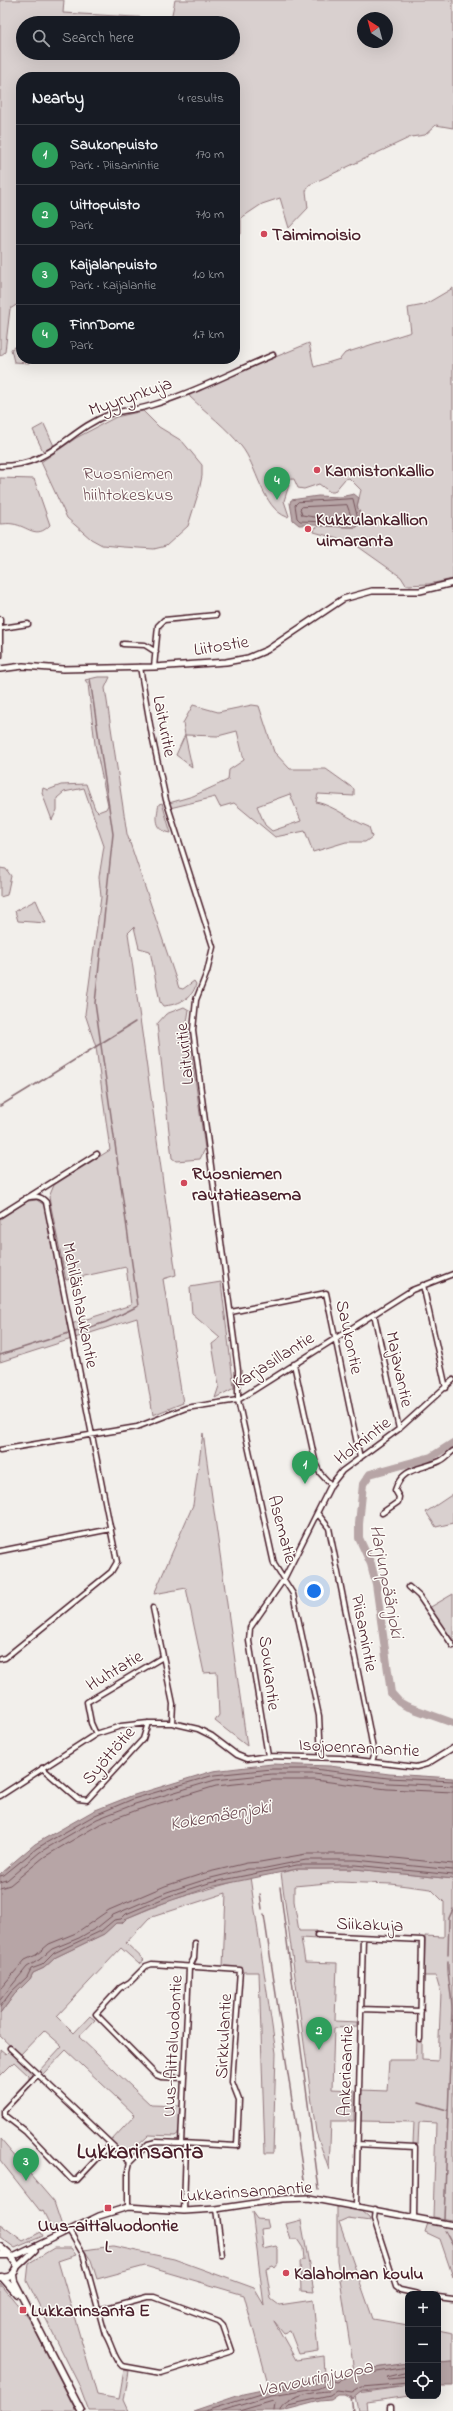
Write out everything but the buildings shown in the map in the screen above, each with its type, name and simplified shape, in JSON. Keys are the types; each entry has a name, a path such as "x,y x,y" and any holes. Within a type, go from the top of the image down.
{"main road":[{"path":"0,2247 10,2256 17,2267 13,2275 14,2282 81,2411"},
{"path":"0,2255 10,2256"},
{"path":"1,2277 13,2275"},
{"path":"1,2277 24,2302"}],"street":[{"name":"Myyrynkuja","path":"0,466 22,466 36,461 92,422 112,414 156,403 273,355"},
{"name":"Liitostie","path":"0,669 23,666 63,669 154,667 226,662 248,658 284,641 313,617 343,599 372,592 420,591 453,583"},
{"path":"154,667 158,626 164,620 216,615"},
{"path":"0,619 2,628 0,656"},
{"path":"2,628 28,624"},
{"path":"123,644 145,645 156,652"},
{"name":"Laituritie","path":"140,667 152,736 166,800 212,947 207,972 196,1000 193,1030 231,1312 238,1370 238,1400"},
{"path":"0,1215 97,1154"},
{"name":"Mehiläishaukantie","path":"0,1659 5,1658 111,1572 117,1562 46,1202 42,1198 36,1196 26,1198"},
{"name":"Karjasillantie","path":"0,1450 137,1427 199,1404 238,1400 374,1314 423,1285 453,1274"},
{"path":"423,1285 446,1388"},
{"name":"Saukontie","path":"231,1312 326,1293 360,1458"},
{"name":"Majavantie","path":"374,1314 399,1429"},
{"path":"294,1364 316,1465 320,1473 331,1485"},
{"name":"Holmintie","path":"284,1579 318,1514 331,1485 342,1471 399,1429 446,1388 453,1380"},
{"name":"Asematie","path":"238,1400 274,1564 293,1594 319,1716 321,1757"},
{"path":"382,1513 398,1502 399,1497 395,1490 398,1479 406,1472 441,1460 453,1451"},
{"name":"Piisamintie","path":"318,1514 329,1528 374,1755 372,1762"},
{"path":"0,1551 111,1529"},
{"name":"Soukantie","path":"268,1756 249,1641 250,1628 284,1579"},
{"path":"409,1587 419,1596 453,1646"},
{"name":"Huhtatie","path":"153,1608 173,1704 172,1723"},
{"name":"Huhtatie","path":"96,1734 91,1723 87,1702 163,1657"},
{"name":"Isojoenrannantie","path":"0,1796 96,1734 121,1726 148,1723 172,1723 189,1726 212,1736 243,1758 268,1756 321,1757 409,1767 421,1766 453,1748"},
{"name":"Syöttötie","path":"42,1768 78,1799 83,1800 91,1797 143,1739 148,1723"},
{"name":"Siikakuja","path":"317,1936 422,1940 420,2011"},
{"name":"Ankeriaantie","path":"356,2205 363,1938"},
{"name":"Uus-Aittaluodontie","path":"130,2162 148,2144 156,2142 183,2143 184,2078 189,1968 194,1958 195,1943"},
{"path":"184,2078 161,2077 156,2075 96,2014 120,1988 130,1982 146,1966 158,1964 189,1968"},
{"name":"Sirkkulantie","path":"183,2143 237,2146 239,2100 232,2082 240,1970 189,1968"},
{"path":"361,2009 420,2011 420,2039"},
{"path":"10,2048 130,2162 128,2171 128,2207"},
{"path":"38,2074 4,2110 4,2115 26,2132 72,2180 77,2180 110,2144"},
{"path":"183,2143 184,2211"},
{"path":"357,2144 415,2147 414,2218"},
{"name":"Lukkarinsannantie","path":"10,2256 45,2242 115,2210 128,2207 184,2211 216,2209 282,2199 309,2198 356,2205 453,2225"},
{"path":"216,2209 222,2255"},
{"path":"375,2209 374,2219 396,2287 405,2291"},
{"path":"69,2230 83,2254 99,2310 106,2334 112,2343 117,2362 122,2366 161,2373 232,2351 223,2325 219,2320 160,2299 147,2297 99,2310"},
{"name":"Lukkarinsannantie","path":"17,2267 45,2242"},
{"path":"441,2297 453,2299"}],"green space":[{"path":"0,0 64,0 63,13 117,16 16,16 16,60 240,60 240,16 172,16 175,0 453,0 453,128 436,125 425,135 411,137 309,185 306,191 308,208 289,228 280,198 262,204 241,218 240,234 240,72 16,72 16,305 10,309 5,352 0,356"},
{"path":"453,288 453,579 429,584 406,585 401,577 353,543 314,532 315,528 319,526 357,527 363,521 357,506 361,490 349,478 345,479 334,492 330,492 319,484 304,489 298,488 294,479 280,480 278,484 289,485 284,501 289,516 287,517 272,505 266,496 247,454 241,446 223,427 190,397 189,393 309,343 314,367 340,359 345,353 411,332 408,308 424,305"},
{"path":"16,346 16,362 14,362 11,349"},
{"name":"Ruosniemen hiihtokeskus","path":"143,411 159,427 182,441 202,465 202,476 199,491 188,526 166,546 154,549 102,545 91,539 67,518 41,462 76,438 116,417"},
{"path":"44,424 54,446 43,451 33,430"},
{"path":"0,478 34,479 50,525 45,529 36,532 18,525 0,524"},
{"path":"98,677 110,677 105,688 127,834 179,988 183,989 194,981 196,984 192,994 184,1000 179,1003 163,1006 160,1002 150,951 139,948 134,927 128,933 176,1275 163,1279 183,1403 153,1415 137,1318 0,1362 0,1219 28,1201 37,1200 44,1205 68,1325 131,1305 126,1267 66,1280 49,1197 54,1185 110,1150 96,1047 85,1014 101,897 99,877 104,846 84,788 64,792 57,798 57,810 52,820 42,793 43,788 48,790 61,785 86,784 95,809 98,812 106,809 108,805 95,744 88,684 85,680"},
{"path":"193,705 218,712 252,705 259,706 274,752 290,769 326,769 354,789 354,796 318,794 316,802 330,807 369,827 372,837 365,842 346,842 313,852 305,831 275,837 234,803 220,807 215,797 170,808 169,803 193,796 228,780 229,770 244,760 237,731 218,736 185,735 183,723","holes":["290,794 301,821 272,831 265,825 257,806"]},
{"path":"185,735 192,767 176,755"},
{"path":"162,803 171,833 162,829 158,823 157,814 159,804"},
{"path":"0,868 6,869 11,876 7,895 0,897"},
{"path":"36,900 46,923 18,921 15,911"},
{"path":"184,1007 189,1010 187,1022 205,1149 200,1159 176,1161 172,1158 157,1024 166,1014"},
{"path":"221,1282 234,1388 215,1398 219,1386 212,1344 220,1338 192,1314 190,1287"},
{"path":"203,1433 247,1746 215,1721 219,1715 217,1672 204,1673 186,1588 154,1594 193,1505"},
{"path":"453,1494 453,1523 436,1527 426,1512"},
{"path":"453,1594 453,1645 429,1608"},
{"path":"297,1869 355,1869 453,1879 453,2220 433,2217 436,2123 419,2122 418,2144 413,2144 414,2122 361,2121 361,2090 387,2091 389,2060 416,2060 417,2039 422,2040 422,2060 438,2061 441,1993 436,1976 424,1976 425,1936 444,1937 444,1902 431,1889 391,1884 339,1882 294,1886 294,1901 299,1931 317,1931 317,1939 301,1938 305,1962 337,1963 335,2021 357,2022 357,2027 334,2028 332,2089 354,2090 354,2121 331,2121 329,2170 316,2132 281,1873"},
{"path":"250,1877 276,2053 273,2153 265,2153 259,1972 243,1972 242,1968 223,1967 226,1893 149,1918 126,1943 144,1960 139,1964 121,1948 57,2016 74,2033 90,2016 95,2020 79,2037 151,2105 181,2106 179,2133 175,2136 149,2135 130,2153 125,2153 111,2141 135,2115 66,2050 42,2075 39,2071 62,2046 44,2030 20,2055 0,2036 0,2014 14,1995 30,1979 33,1973 44,1968 56,1957 104,1934 116,1923 122,1923 127,1918 171,1900"},
{"path":"0,2049 6,2054 10,2050 33,2071 33,2076 29,2079 29,2076 14,2062 0,2076"},
{"path":"0,2139 54,2202 62,2226 53,2231 43,2211 41,2212 0,2160"},
{"path":"337,2206 360,2210 369,2218 370,2221 348,2218 339,2222 373,2319 405,2324 405,2363 354,2371 337,2260"},
{"path":"252,2212 257,2219 267,2220 269,2228 261,2229 263,2249 276,2246 278,2249 278,2264 275,2268 273,2266 266,2269 271,2299 279,2305 313,2300 318,2351 299,2354 290,2331 284,2333 274,2321 296,2360 324,2356 325,2375 315,2379 269,2387 244,2295 145,2266 97,2279 91,2260 84,2250 113,2246 174,2259 254,2288 264,2305"},
{"path":"301,2220 314,2292 301,2291 300,2261 304,2260 303,2248 297,2239 291,2239 286,2224"},
{"path":"428,2223 453,2227 453,2277 440,2239 425,2232"},
{"path":"0,2224 23,2241 41,2232 43,2236 15,2248 0,2237"},
{"path":"54,2248 71,2248 76,2255 58,2261 97,2395 119,2399 124,2370 129,2371 124,2400 129,2411 89,2411 80,2387 27,2281 29,2263"},
{"path":"0,2283 29,2319 76,2411 0,2411"},
{"path":"441,2331 453,2333 453,2361 441,2362"},
{"path":"405,2386 405,2397 366,2402 367,2411 358,2411 355,2396 358,2393"}],"water":[{"path":"354,494 359,498 357,506 363,521 357,527 299,525 293,520 290,503 291,500 318,496 340,497"},
{"name":"Kokemäenjoki","path":"272,1764 330,1766 389,1774 453,1778 453,1879 355,1869 297,1869 210,1887 155,1906 127,1918 122,1923 116,1923 104,1934 56,1957 44,1968 33,1973 30,1979 14,1995 0,2014 0,1874 2,1872 35,1844 93,1811 131,1796 213,1771"},
{"path":"453,2361 453,2386 441,2386 441,2362"},
{"path":"405,2363 405,2386 363,2391 353,2399 345,2395 338,2395 331,2400 320,2401 282,2411 193,2411 243,2394 315,2379 325,2375 335,2378 350,2372"}],"waterway":[{"path":"75,1332 106,1322 138,1306 95,1003 113,834 90,679"},
{"path":"33,1086 135,1022"},
{"path":"0,1106 31,1087"},
{"path":"0,1355 69,1333"},
{"name":"Harjunpäänjoki","path":"453,1443 431,1457 370,1474 363,1484 359,1524 359,1538 371,1564 376,1584 391,1693 399,1702 406,1706 453,1723"},
{"path":"280,1887 319,2189"},
{"path":"260,1894 262,1909"},
{"path":"448,1955 449,1918 453,1909"},
{"path":"264,1915 306,2193"},
{"path":"444,2219 452,2010 448,1961"},
{"path":"419,2102 447,2110"},
{"path":"445,2231 453,2246"},
{"path":"351,2397 353,2411"}],"place":[{"name":"Taimimoisio","path":"264,234"},
{"name":"Kannistonkallio","path":"317,470"},
{"name":"FinnDome","path":"277,500"},
{"name":"Kukkulankallion uimaranta","path":"308,529"},
{"name":"Ruosniemen rautatieasema","path":"184,1183"},
{"name":"Saukonpuisto","path":"305,1484"},
{"name":"Uittopuisto","path":"319,2050"},
{"name":"Kaijalanpuisto","path":"26,2181"},
{"name":"Uus-aittaluodontie L","path":"108,2208"},
{"name":"Kalaholman koulu","path":"286,2273"},
{"name":"Lukkarinsanta E","path":"23,2310"}],"district":[{"name":"Lukkarinsanta","path":"140,2150"}],"water label":[{"name":"Varvourinjuopa","path":"315,2377"}]}
